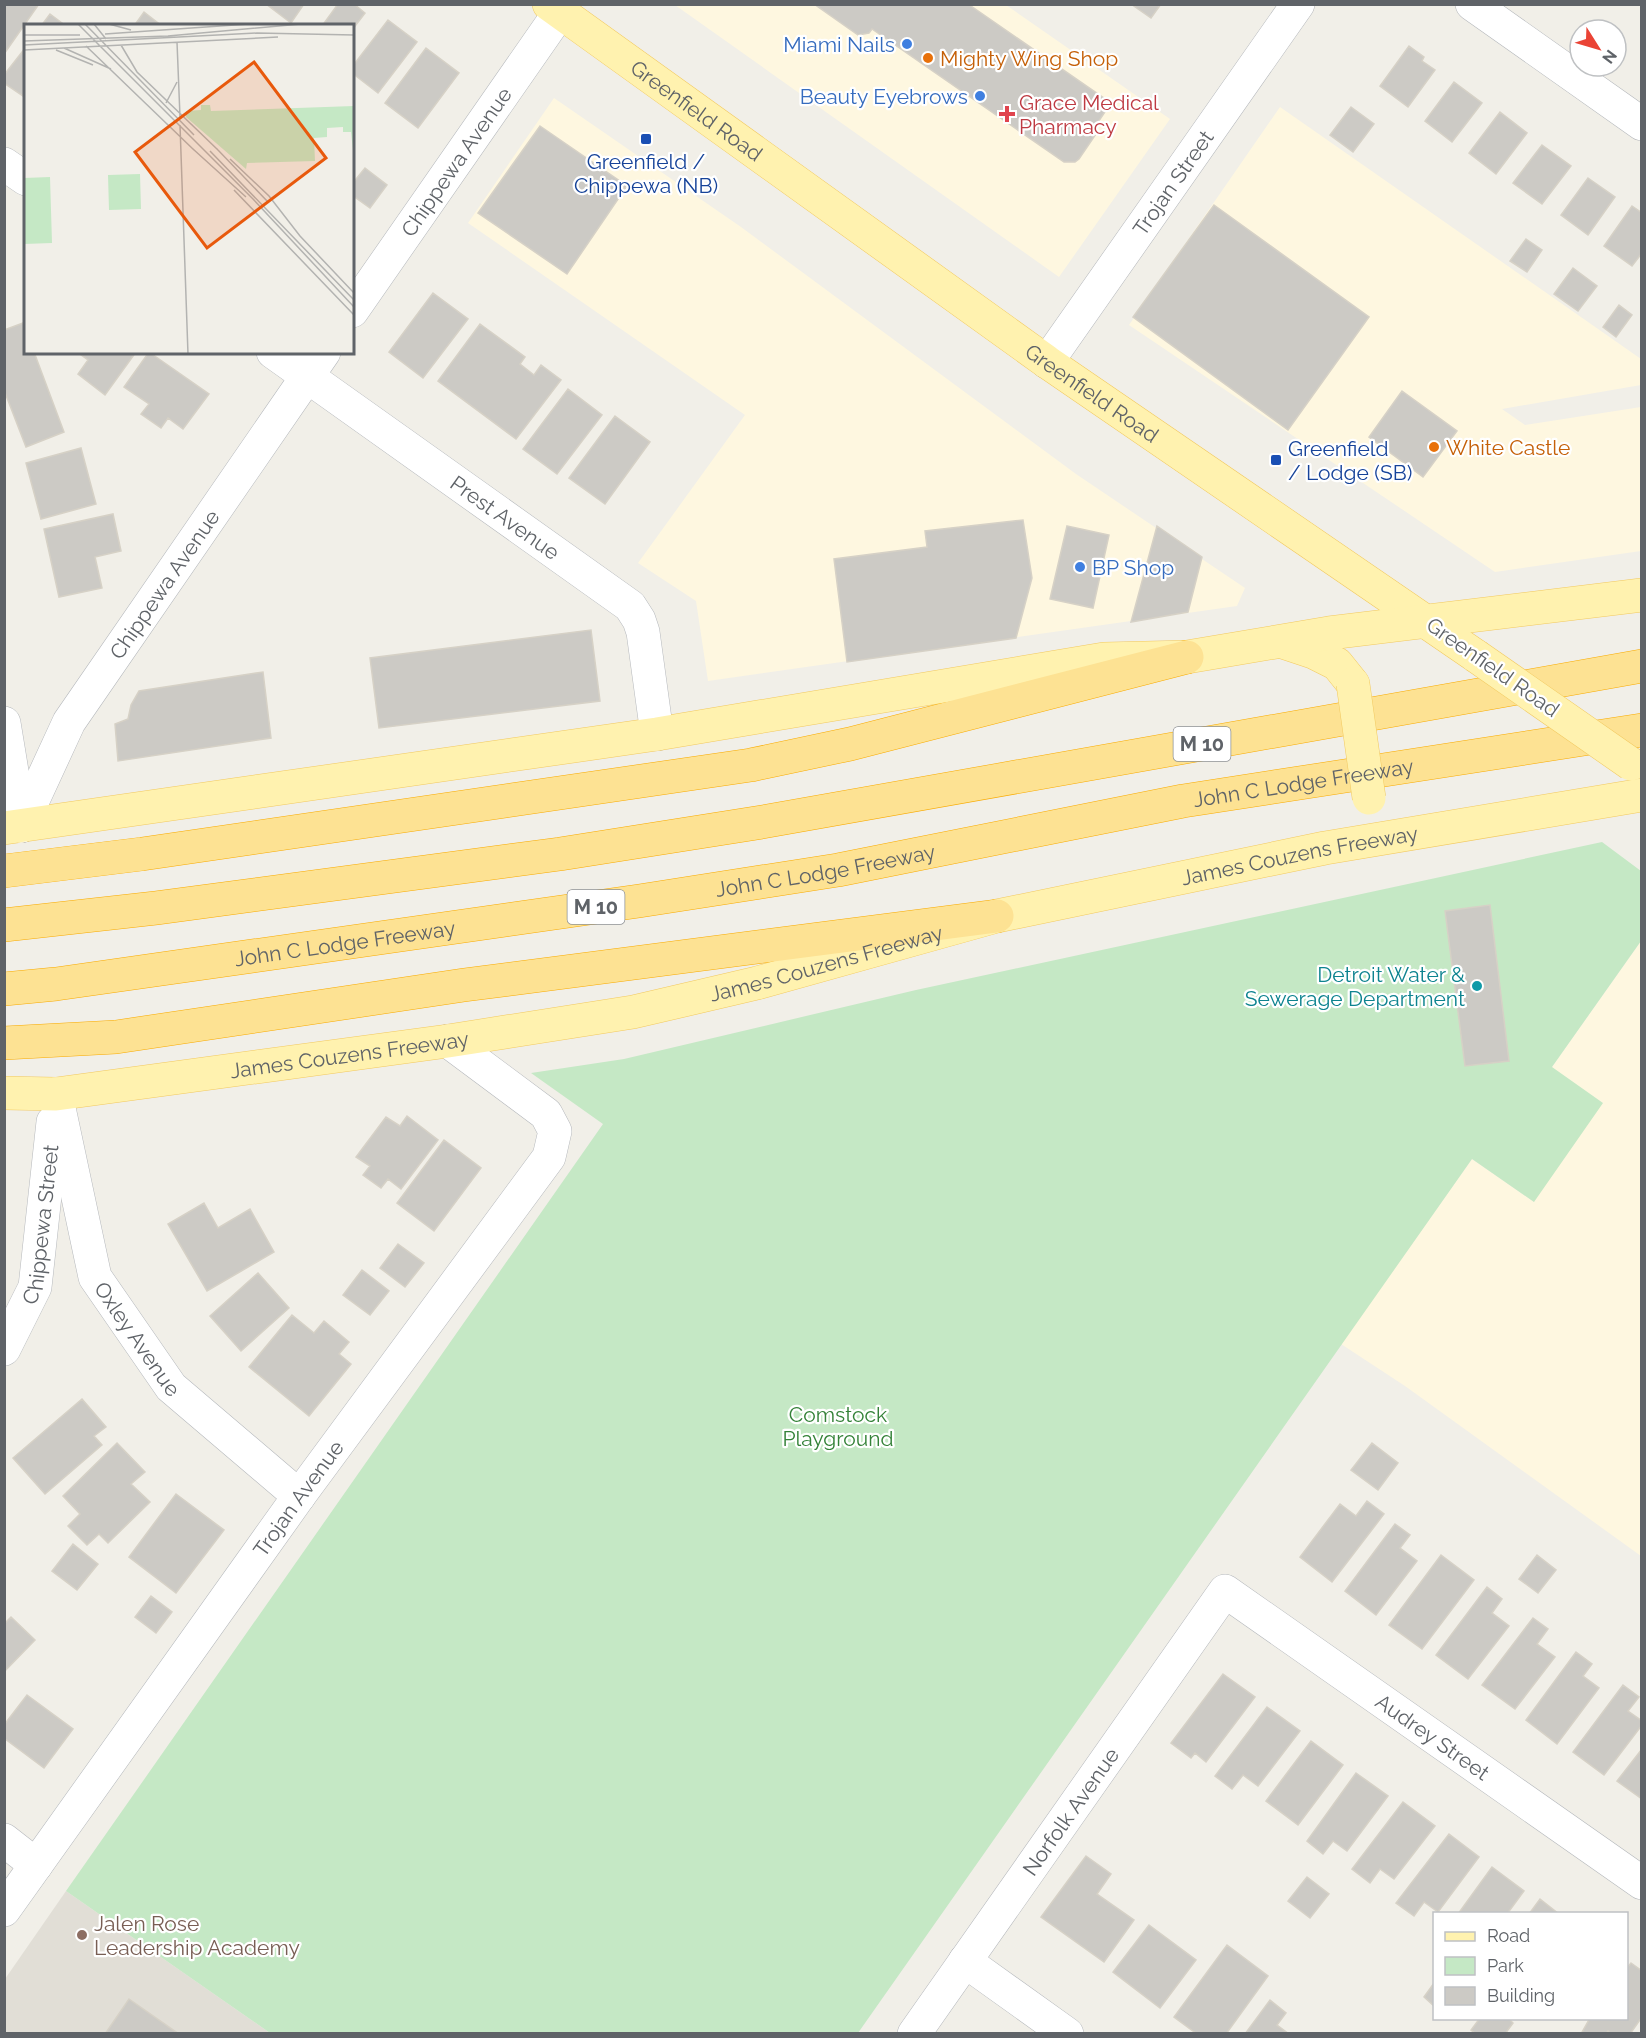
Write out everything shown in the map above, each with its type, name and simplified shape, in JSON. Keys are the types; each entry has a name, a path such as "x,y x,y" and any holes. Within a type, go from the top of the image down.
{"highway":[{"path":"4,871 154,853 751,765 850,744 1187,657"},
{"name":"M 10","path":"4,925 156,908 536,857 750,824 1641,666"},
{"name":"John C Lodge Freeway","path":"4,989 56,984 639,901 838,870 1183,801 1641,730"},
{"path":"4,1043 116,1036 464,985 997,916"}],"main road":[{"name":"Greenfield Road","path":"554,8 1047,362 1427,620 1636,768"},
{"path":"13,827 657,734 1104,659 1187,657 1329,633 1641,595"},
{"path":"1283,642 1313,652 1337,664 1353,684 1369,798 1362,816 1347,833 1325,848"},
{"name":"James Couzens Freeway","path":"4,1093 56,1094 448,1041 633,1012 757,983 997,916 1325,848 1641,795"}],"street":[{"name":"Trojan Street","path":"1047,362 1298,4"},
{"path":"1472,4 1641,124"},
{"name":"Chippewa Avenue","path":"354,308 554,8"},
{"path":"4,164 24,178"},
{"name":"Prest Avenue","path":"280,354 316,365 630,606 643,632 657,734"},
{"name":"Chippewa Avenue","path":"13,827 69,722 316,365"},
{"path":"4,723 13,827"},
{"name":"Trojan Avenue","path":"36,1865 298,1496 549,1157 555,1131 546,1114 448,1041"},
{"name":"Chippewa Street","path":"4,1349 35,1287 56,1094"},
{"name":"Oxley Avenue","path":"56,1094 95,1277 171,1387 298,1496"},
{"name":"Audrey Street","path":"1225,1591 1641,1883"},
{"name":"Norfolk Avenue","path":"914,2034 1225,1591"},
{"path":"4,1840 36,1865 4,1910"},
{"path":"965,1962 1067,2034"}],"shaded area":[{"path":"675,5 1006,5 1170,119 1059,277"},
{"path":"554,98 741,227 1076,474 1245,588 1237,606 708,681 696,601 638,563 745,415 468,223"},
{"path":"1280,107 1641,359 1641,385 1502,409 1525,425 1641,407 1641,551 1495,572 1129,325"},
{"path":"1641,941 1641,1556 1405,1386 1341,1344 1472,1159 1534,1202 1552,1067"},
{"name":"Jalen Rose Leadership Academy","path":"66,1891 270,2033 5,2034 5,1979"}],"green space":[{"name":"Comstock Playground","path":"1602,842 1641,871 1641,941 1552,1067 1603,1103 1534,1202 1472,1159 858,2033 270,2033 66,1891 603,1124 531,1073 624,1059 916,990"}],"building":[{"path":"4,4 39,4 24,24 4,54"},
{"path":"266,4 304,4 291,23"},
{"path":"338,4 354,4 365,13 354,27 354,24 323,24"},
{"path":"814,4 968,4 1111,103 1092,131 1096,134 1079,159 1075,162 1064,162 872,29 869,33 858,35"},
{"path":"1131,4 1161,4 1151,18"},
{"path":"144,12 159,24 135,24"},
{"path":"50,14 63,24 42,24"},
{"path":"388,20 417,42 378,93 354,75 354,64"},
{"path":"1409,46 1424,57 1422,61 1435,70 1408,107 1380,86"},
{"path":"426,48 459,73 418,128 385,103"},
{"path":"24,50 24,97 4,83 4,75"},
{"path":"1454,82 1482,103 1452,142 1425,121"},
{"path":"1351,107 1374,124 1353,152 1330,135"},
{"path":"1500,112 1527,133 1496,174 1469,153"},
{"path":"540,126 627,186 567,274 478,213"},
{"path":"1542,145 1571,166 1542,204 1513,183"},
{"path":"365,168 387,185 370,208 354,196 354,182"},
{"path":"1588,178 1615,197 1588,235 1561,215"},
{"path":"1214,205 1369,317 1288,430 1133,317"},
{"path":"1632,206 1642,213 1642,253 1632,266 1604,246"},
{"path":"1526,239 1542,250 1527,272 1510,261"},
{"path":"1573,268 1597,286 1578,311 1554,294"},
{"path":"433,293 468,319 423,378 389,352"},
{"path":"1619,305 1632,315 1616,337 1603,327"},
{"path":"23,323 24,354 35,354 64,432 26,447 4,390 4,330"},
{"path":"480,324 525,357 520,364 534,375 541,365 561,380 516,439 438,381"},
{"path":"80,354 135,354 105,395 78,374 88,360"},
{"path":"148,354 152,354 209,394 183,429 168,418 161,428 141,414 149,404 124,387"},
{"path":"568,389 602,415 557,474 523,449"},
{"path":"1402,391 1457,431 1423,477 1369,437"},
{"path":"615,416 650,442 605,504 569,478"},
{"path":"81,448 96,504 41,519 26,463"},
{"path":"113,514 121,551 95,557 102,588 59,597 44,529"},
{"path":"1023,520 1032,578 1016,638 847,662 834,559 927,547 925,531"},
{"name":"BP Shop","path":"1067,526 1109,535 1093,608 1050,599"},
{"path":"1157,526 1202,557 1188,612 1131,622"},
{"path":"591,630 600,701 379,728 370,658"},
{"path":"263,672 271,738 118,761 115,724 128,719 131,705 139,691"},
{"name":"Detroit Water & Sewerage Department","path":"1490,905 1509,1061 1465,1066 1445,911"},
{"path":"407,1116 438,1140 401,1189 388,1179 381,1188 363,1175 370,1166 356,1157 386,1117 400,1126"},
{"path":"444,1140 481,1168 434,1231 397,1203"},
{"path":"204,1203 218,1228 250,1209 274,1252 207,1291 168,1224"},
{"path":"398,1244 424,1263 405,1287 380,1268"},
{"path":"362,1270 389,1291 370,1315 343,1295"},
{"path":"258,1273 289,1308 241,1351 210,1316"},
{"path":"292,1315 314,1333 324,1321 349,1342 339,1354 351,1364 309,1416 249,1367"},
{"path":"82,1399 106,1427 94,1436 102,1445 45,1494 13,1458"},
{"path":"117,1443 145,1472 131,1484 150,1502 108,1543 99,1534 87,1545 68,1526 80,1514 63,1496"},
{"path":"1372,1443 1398,1463 1378,1490 1351,1470"},
{"path":"176,1494 224,1530 176,1593 129,1557"},
{"path":"1367,1501 1384,1514 1332,1582 1300,1557 1340,1504 1356,1516"},
{"path":"1395,1524 1410,1535 1400,1548 1417,1561 1376,1615 1345,1591"},
{"path":"73,1544 98,1564 77,1590 52,1571"},
{"path":"1441,1555 1474,1580 1422,1649 1389,1625"},
{"path":"1537,1555 1556,1570 1538,1593 1519,1579"},
{"path":"1487,1587 1502,1599 1492,1613 1509,1626 1468,1679 1436,1655"},
{"path":"151,1596 172,1612 156,1633 135,1617"},
{"path":"11,1617 35,1640 4,1672 4,1624"},
{"path":"1533,1618 1548,1629 1537,1644 1555,1657 1515,1709 1482,1685"},
{"path":"1576,1652 1592,1664 1583,1676 1599,1688 1557,1744 1526,1720"},
{"path":"1223,1674 1255,1697 1206,1762 1195,1753 1191,1758 1171,1743"},
{"path":"1623,1685 1639,1697 1628,1711 1642,1721 1642,1725 1604,1775 1573,1752"},
{"path":"27,1695 73,1729 44,1768 4,1738 4,1725"},
{"path":"1267,1707 1300,1731 1258,1786 1243,1775 1232,1789 1215,1776"},
{"path":"1311,1741 1343,1765 1298,1825 1266,1801"},
{"path":"1642,1749 1642,1799 1617,1781"},
{"path":"1356,1773 1388,1796 1347,1851 1333,1841 1323,1854 1307,1841"},
{"path":"1403,1802 1435,1826 1394,1879 1380,1869 1370,1883 1352,1869"},
{"path":"1449,1834 1479,1857 1438,1912 1424,1902 1414,1916 1396,1903"},
{"path":"1086,1856 1111,1874 1097,1894 1134,1920 1104,1962 1041,1917"},
{"path":"1492,1867 1524,1891 1508,1912 1459,1912"},
{"path":"1307,1877 1329,1894 1310,1918 1288,1901"},
{"path":"1540,1899 1556,1912 1530,1912"},
{"path":"1149,1925 1196,1960 1160,2008 1113,1972"},
{"path":"1227,1945 1268,1976 1226,2034 1197,2034 1174,2017"},
{"path":"1631,1963 1642,1971 1642,2017 1630,2034 1611,2034 1608,2031 1606,2034 1581,2034 1589,2020 1628,2020 1628,1967"},
{"path":"1433,1984 1433,2005 1424,1997"},
{"path":"129,1999 179,2034 105,2034"},
{"path":"1270,2000 1286,2013 1277,2025 1289,2034 1245,2034"},
{"path":"1478,2020 1510,2020 1513,2023 1505,2034 1476,2034 1471,2030"}],"place":[{"name":"Miami Nails","path":"907,44"},
{"name":"Mighty Wing Shop","path":"928,58"},
{"name":"Beauty Eyebrows","path":"980,96"},
{"name":"Grace Medical Pharmacy","path":"1007,114"},
{"name":"Greenfield / Chippewa (NB)","path":"646,139"},
{"name":"White Castle","path":"1434,447"},
{"name":"Greenfield / Lodge (SB)","path":"1276,460"},
{"name":"BP Shop","path":"1080,567"},
{"name":"Detroit Water & Sewerage Department","path":"1477,986"},
{"name":"Jalen Rose Leadership Academy","path":"82,1935"}]}
